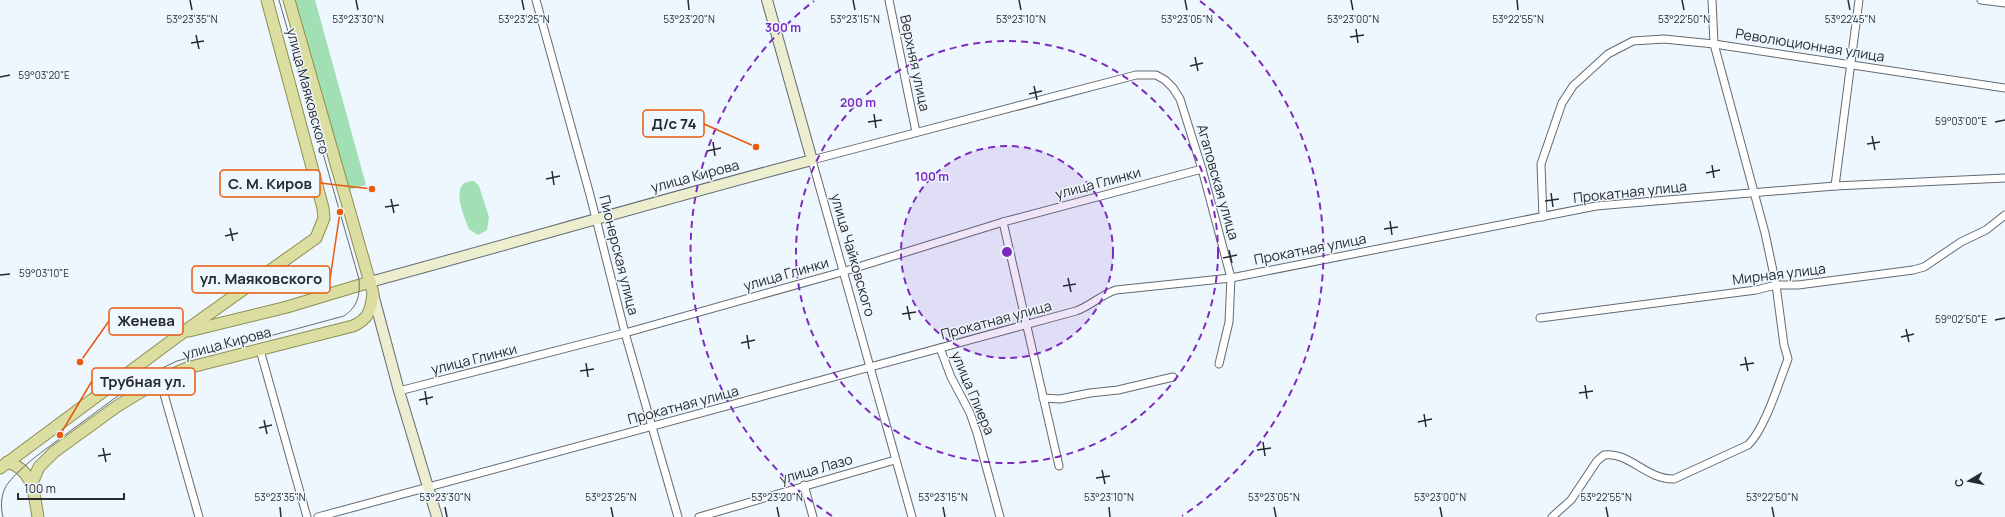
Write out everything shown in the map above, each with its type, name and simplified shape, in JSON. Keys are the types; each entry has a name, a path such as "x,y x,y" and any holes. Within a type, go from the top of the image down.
{"main road":[{"name":"улица Маяковского","path":"4,465 182,333 316,238 324,218 312,164 267,0"},
{"name":"улица Маяковского","path":"289,0 371,287 399,391 437,517"},
{"name":"улица Чайковского","path":"767,0 812,160"},
{"name":"улица Кирова","path":"32,483 39,467 54,452 116,407 160,380 188,368 361,323 368,317 371,309 371,287 596,219 812,160"},
{"path":"182,333 287,306 371,287"},
{"path":"4,465 16,465 25,472 32,483 38,517"}],"street":[{"name":"Пионерская улица","path":"536,0 626,334 678,517"},
{"name":"Верхняя улица","path":"889,0 916,132"},
{"path":"1552,517 1571,500 1596,461 1604,455 1619,456 1656,476 1664,479 1674,479 1748,445 1754,440 1788,359 1780,326 1776,285 1754,193 1714,44 1712,0"},
{"path":"1834,186 1849,65 1859,0"},
{"path":"1981,0 2005,3"},
{"name":"Революционная улица","path":"1543,217 1541,177 1542,158 1556,124 1562,103 1573,86 1608,54 1633,41 1664,39 1714,44 2005,88"},
{"name":"улица Кирова","path":"812,160 1146,74"},
{"name":"Агаповская улица","path":"1146,74 1156,75 1165,80 1178,94 1202,169 1231,278 1229,322 1219,364"},
{"name":"улица Чайковского","path":"812,160 842,272 912,517"},
{"name":"улица Глинки","path":"399,391 626,334 842,272 1004,222 1202,169"},
{"name":"Прокатная улица","path":"318,517 1027,325 1083,309 1100,296 1116,290 1231,278 1596,206 1834,186 2005,178"},
{"name":"Мирная улица","path":"1540,318 1756,290 1776,285 1798,285 1914,270 1924,267 1961,242 1986,230 2005,215"},
{"path":"1004,222 1059,466"},
{"name":"улица Глиера","path":"940,348 950,377 970,413 1000,517"},
{"path":"260,350 307,517"},
{"path":"1043,398 1060,399 1090,393 1118,390 1173,377"},
{"path":"160,380 199,517"},
{"name":"улица Лазо","path":"699,517 895,460"},
{"path":"804,486 813,517"}],"green space":[{"path":"293,0 315,0 366,185 345,191"},
{"path":"474,181 479,186 489,217 487,230 478,235 469,229 460,200 462,186 466,182"}],"tram line":[{"path":"3,517 1,503 4,490 23,467 50,445 125,391 163,367 177,361 344,316 355,304 359,291 359,279 279,0"}],"place":[{"name":"Д/с 74","path":"756,147"},
{"name":"С. М. Киров","path":"372,189"},
{"name":"ул. Маяковского","path":"340,212"},
{"name":"Женева","path":"80,362"},
{"name":"Трубная ул.","path":"60,435"}]}
